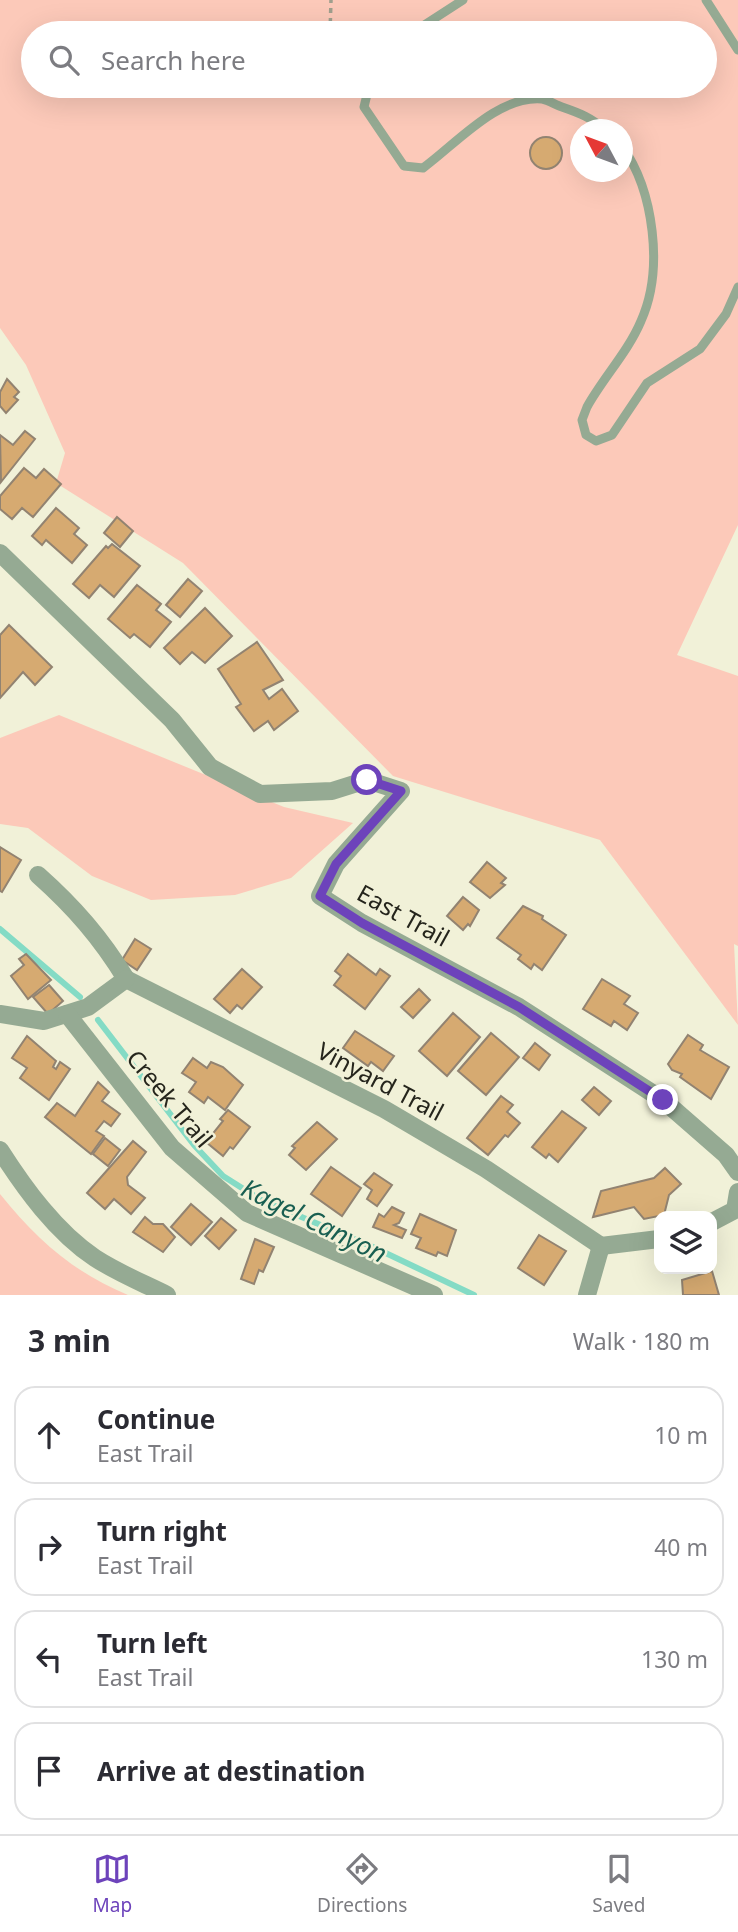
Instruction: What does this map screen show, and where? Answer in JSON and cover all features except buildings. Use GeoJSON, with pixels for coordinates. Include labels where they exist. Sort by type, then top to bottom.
{"type":"FeatureCollection","features":[{"type":"Feature","properties":{"kind":"street","name":"East Trail"},"geometry":{"type":"LineString","coordinates":[[0,553],[172,720],[210,767],[260,794],[332,791],[367,780],[401,791],[336,864],[320,896],[362,923],[519,1007],[663,1100],[726,1155],[738,1172]]}},
{"type":"Feature","properties":{"kind":"street"},"geometry":{"type":"LineString","coordinates":[[0,1014],[44,1021],[88,1007],[126,979],[101,937],[38,875]]}},
{"type":"Feature","properties":{"kind":"street","name":"Vinyard Trail"},"geometry":{"type":"LineString","coordinates":[[126,979],[384,1109],[486,1169],[601,1246]]}},
{"type":"Feature","properties":{"kind":"street","name":"Creek Trail"},"geometry":{"type":"LineString","coordinates":[[67,1014],[172,1148],[247,1213],[433,1295]]}},
{"type":"Feature","properties":{"kind":"street"},"geometry":{"type":"LineString","coordinates":[[0,1150],[35,1198],[75,1242],[117,1272],[167,1295]]}},
{"type":"Feature","properties":{"kind":"street"},"geometry":{"type":"LineString","coordinates":[[717,1219],[735,1210],[738,1192]]}},
{"type":"Feature","properties":{"kind":"street"},"geometry":{"type":"LineString","coordinates":[[587,1295],[601,1246],[654,1240]]}},
{"type":"Feature","properties":{"kind":"lane"},"geometry":{"type":"LineString","coordinates":[[431,21],[463,0]]}},
{"type":"Feature","properties":{"kind":"lane"},"geometry":{"type":"LineString","coordinates":[[706,0],[738,50]]}},
{"type":"Feature","properties":{"kind":"lane"},"geometry":{"type":"LineString","coordinates":[[366,98],[364,107],[404,166],[423,168],[454,146],[479,121],[512,104],[542,99],[593,119]]}},
{"type":"Feature","properties":{"kind":"lane"},"geometry":{"type":"LineString","coordinates":[[633,169],[647,198],[653,227],[649,293],[642,320],[587,407],[582,420],[586,435],[596,441],[612,435],[646,383],[700,349],[726,314],[738,287]]}},
{"type":"Feature","properties":{"kind":"path"},"geometry":{"type":"LineString","coordinates":[[330,21],[331,0]]}},
{"type":"Feature","properties":{"kind":"shaded area"},"geometry":{"type":"Polygon","coordinates":[[[0,0],[738,0],[738,525],[677,655],[738,676],[738,946],[734,944],[738,1025],[600,840],[393,776],[183,563],[56,483],[65,453],[26,365],[0,328],[0,0]]]}},
{"type":"Feature","properties":{"kind":"shaded area"},"geometry":{"type":"Polygon","coordinates":[[[59,715],[284,807],[353,823],[291,878],[235,895],[151,900],[92,876],[28,828],[0,824],[0,738],[59,715]]]}},
{"type":"Feature","properties":{"kind":"shaded area"},"geometry":{"type":"Polygon","coordinates":[[[0,1194],[57,1253],[90,1276],[128,1295],[0,1295],[0,1194]]]}},
{"type":"Feature","properties":{"kind":"waterway","name":"Kagel Canyon"},"geometry":{"type":"LineString","coordinates":[[0,929],[80,997]]}},
{"type":"Feature","properties":{"kind":"waterway","name":"Kagel Canyon"},"geometry":{"type":"LineString","coordinates":[[98,1020],[194,1145],[223,1176],[261,1200],[373,1247],[474,1295]]}},
{"type":"Feature","properties":{"kind":"route"},"geometry":{"type":"LineString","coordinates":[[367,780],[401,791],[336,864],[320,896],[362,923],[519,1007],[663,1100]]}}]}
